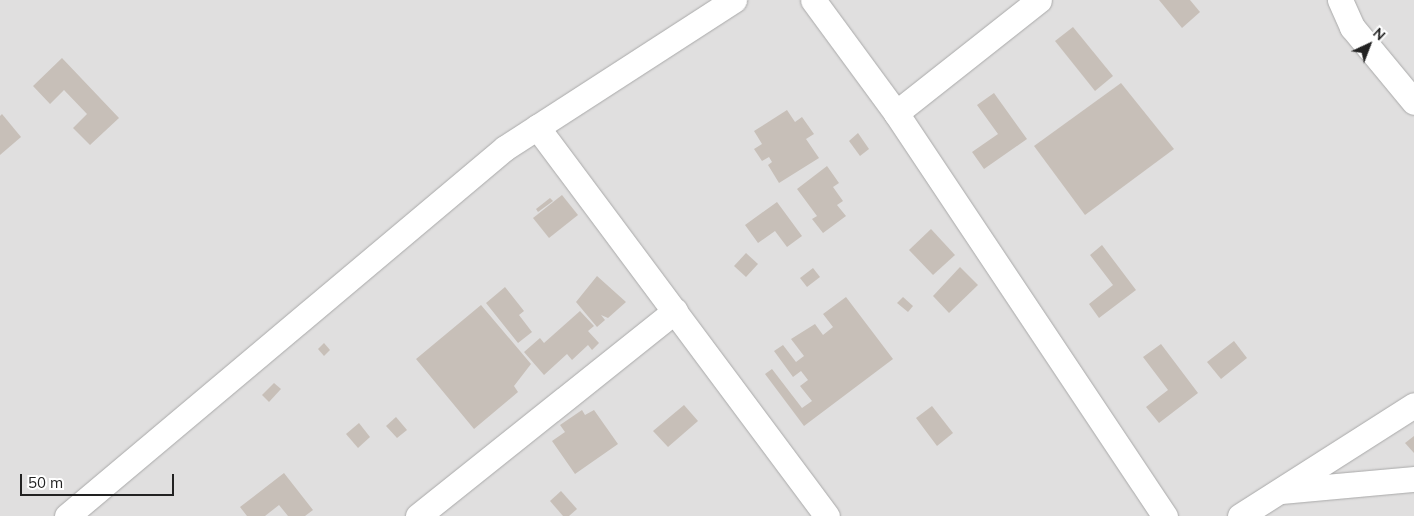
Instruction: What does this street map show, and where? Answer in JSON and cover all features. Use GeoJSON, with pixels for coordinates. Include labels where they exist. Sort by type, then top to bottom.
{"type":"FeatureCollection","features":[{"type":"Feature","properties":{"kind":"street"},"geometry":{"type":"LineString","coordinates":[[67,516],[380,251],[537,127],[734,0]]}},
{"type":"Feature","properties":{"kind":"street"},"geometry":{"type":"LineString","coordinates":[[813,0],[896,113],[1165,516]]}},
{"type":"Feature","properties":{"kind":"street"},"geometry":{"type":"LineString","coordinates":[[896,113],[1039,0]]}},
{"type":"Feature","properties":{"kind":"street"},"geometry":{"type":"LineString","coordinates":[[1340,0],[1352,26],[1414,102]]}},
{"type":"Feature","properties":{"kind":"street"},"geometry":{"type":"LineString","coordinates":[[537,127],[827,516]]}},
{"type":"Feature","properties":{"kind":"street"},"geometry":{"type":"LineString","coordinates":[[418,516],[676,311]]}},
{"type":"Feature","properties":{"kind":"street"},"geometry":{"type":"LineString","coordinates":[[1240,516],[1414,406]]}},
{"type":"Feature","properties":{"kind":"street"},"geometry":{"type":"LineString","coordinates":[[1281,491],[1414,479]]}},
{"type":"Feature","properties":{"kind":"shaded area"},"geometry":{"type":"Polygon","coordinates":[[[0,0],[1414,0],[1414,516],[0,516],[0,0]]]}},
{"type":"Feature","properties":{"kind":"building"},"geometry":{"type":"Polygon","coordinates":[[[1159,0],[1190,0],[1200,12],[1182,28],[1159,0]]]}},
{"type":"Feature","properties":{"kind":"building"},"geometry":{"type":"Polygon","coordinates":[[[1073,27],[1113,76],[1095,91],[1055,41],[1073,27]]]}},
{"type":"Feature","properties":{"kind":"building"},"geometry":{"type":"Polygon","coordinates":[[[62,58],[119,118],[90,145],[73,128],[87,114],[64,90],[50,104],[33,86],[62,58]]]}},
{"type":"Feature","properties":{"kind":"building"},"geometry":{"type":"Polygon","coordinates":[[[1121,83],[1174,149],[1085,215],[1034,146],[1121,83]]]}},
{"type":"Feature","properties":{"kind":"building"},"geometry":{"type":"Polygon","coordinates":[[[994,93],[1027,139],[984,169],[972,152],[998,134],[977,105],[994,93]]]}},
{"type":"Feature","properties":{"kind":"building"},"geometry":{"type":"Polygon","coordinates":[[[787,110],[795,122],[802,117],[814,134],[806,139],[819,158],[779,183],[768,165],[772,162],[769,157],[762,161],[754,149],[762,144],[754,131],[787,110]]]}},
{"type":"Feature","properties":{"kind":"building"},"geometry":{"type":"Polygon","coordinates":[[[2,114],[21,137],[0,155],[0,116],[2,114]]]}},
{"type":"Feature","properties":{"kind":"building"},"geometry":{"type":"Polygon","coordinates":[[[858,133],[869,149],[860,156],[849,141],[858,133]]]}},
{"type":"Feature","properties":{"kind":"building"},"geometry":{"type":"Polygon","coordinates":[[[827,166],[839,183],[833,187],[843,201],[837,205],[846,216],[823,233],[812,219],[817,216],[797,189],[827,166]]]}},
{"type":"Feature","properties":{"kind":"building"},"geometry":{"type":"Polygon","coordinates":[[[562,195],[578,215],[549,238],[533,218],[562,195]]]}},
{"type":"Feature","properties":{"kind":"building"},"geometry":{"type":"Polygon","coordinates":[[[550,198],[553,201],[538,212],[536,209],[550,198]]]}},
{"type":"Feature","properties":{"kind":"building"},"geometry":{"type":"Polygon","coordinates":[[[777,202],[802,236],[787,247],[775,231],[758,243],[745,225],[777,202]]]}},
{"type":"Feature","properties":{"kind":"building"},"geometry":{"type":"Polygon","coordinates":[[[931,229],[955,255],[933,275],[909,250],[931,229]]]}},
{"type":"Feature","properties":{"kind":"building"},"geometry":{"type":"Polygon","coordinates":[[[1102,245],[1136,290],[1099,318],[1089,304],[1113,285],[1090,255],[1102,245]]]}},
{"type":"Feature","properties":{"kind":"building"},"geometry":{"type":"Polygon","coordinates":[[[746,253],[758,264],[746,277],[734,266],[746,253]]]}},
{"type":"Feature","properties":{"kind":"building"},"geometry":{"type":"Polygon","coordinates":[[[960,267],[978,285],[949,313],[933,296],[960,267]]]}},
{"type":"Feature","properties":{"kind":"building"},"geometry":{"type":"Polygon","coordinates":[[[813,268],[820,277],[807,287],[800,278],[813,268]]]}},
{"type":"Feature","properties":{"kind":"building"},"geometry":{"type":"Polygon","coordinates":[[[597,276],[626,302],[608,318],[601,315],[605,320],[597,327],[576,302],[597,276]]]}},
{"type":"Feature","properties":{"kind":"building"},"geometry":{"type":"Polygon","coordinates":[[[505,287],[524,311],[519,315],[532,332],[518,343],[486,303],[505,287]]]}},
{"type":"Feature","properties":{"kind":"building"},"geometry":{"type":"Polygon","coordinates":[[[846,297],[893,359],[804,426],[765,374],[772,369],[802,408],[812,401],[800,386],[808,380],[801,371],[793,377],[774,351],[783,345],[796,362],[804,356],[791,339],[815,324],[823,335],[833,327],[823,314],[846,297]]]}},
{"type":"Feature","properties":{"kind":"building"},"geometry":{"type":"Polygon","coordinates":[[[903,297],[913,306],[908,312],[897,303],[903,297]]]}},
{"type":"Feature","properties":{"kind":"building"},"geometry":{"type":"Polygon","coordinates":[[[481,305],[531,364],[514,386],[518,392],[474,429],[416,359],[481,305]]]}},
{"type":"Feature","properties":{"kind":"building"},"geometry":{"type":"Polygon","coordinates":[[[580,311],[594,326],[588,331],[599,343],[592,350],[588,345],[572,360],[567,354],[544,375],[524,352],[540,338],[544,343],[580,311]]]}},
{"type":"Feature","properties":{"kind":"building"},"geometry":{"type":"Polygon","coordinates":[[[1234,341],[1247,358],[1221,379],[1207,362],[1234,341]]]}},
{"type":"Feature","properties":{"kind":"building"},"geometry":{"type":"Polygon","coordinates":[[[324,343],[330,350],[324,356],[318,349],[324,343]]]}},
{"type":"Feature","properties":{"kind":"building"},"geometry":{"type":"Polygon","coordinates":[[[1161,344],[1198,393],[1159,423],[1146,407],[1168,390],[1143,357],[1161,344]]]}},
{"type":"Feature","properties":{"kind":"building"},"geometry":{"type":"Polygon","coordinates":[[[274,383],[281,389],[269,402],[262,395],[274,383]]]}},
{"type":"Feature","properties":{"kind":"building"},"geometry":{"type":"Polygon","coordinates":[[[684,405],[698,421],[668,447],[653,431],[684,405]]]}},
{"type":"Feature","properties":{"kind":"building"},"geometry":{"type":"Polygon","coordinates":[[[932,406],[953,433],[937,446],[916,418],[932,406]]]}},
{"type":"Feature","properties":{"kind":"building"},"geometry":{"type":"Polygon","coordinates":[[[582,410],[585,415],[594,410],[618,444],[575,474],[552,441],[565,432],[560,425],[582,410]]]}},
{"type":"Feature","properties":{"kind":"building"},"geometry":{"type":"Polygon","coordinates":[[[396,417],[407,430],[397,438],[386,426],[396,417]]]}},
{"type":"Feature","properties":{"kind":"building"},"geometry":{"type":"Polygon","coordinates":[[[359,423],[370,437],[358,448],[346,434],[359,423]]]}},
{"type":"Feature","properties":{"kind":"building"},"geometry":{"type":"Polygon","coordinates":[[[1414,436],[1414,453],[1405,443],[1414,436]]]}},
{"type":"Feature","properties":{"kind":"building"},"geometry":{"type":"Polygon","coordinates":[[[284,473],[313,510],[305,516],[288,516],[279,505],[265,516],[247,516],[240,507],[284,473]]]}},
{"type":"Feature","properties":{"kind":"building"},"geometry":{"type":"Polygon","coordinates":[[[561,491],[577,509],[569,516],[563,516],[550,501],[561,491]]]}}]}
